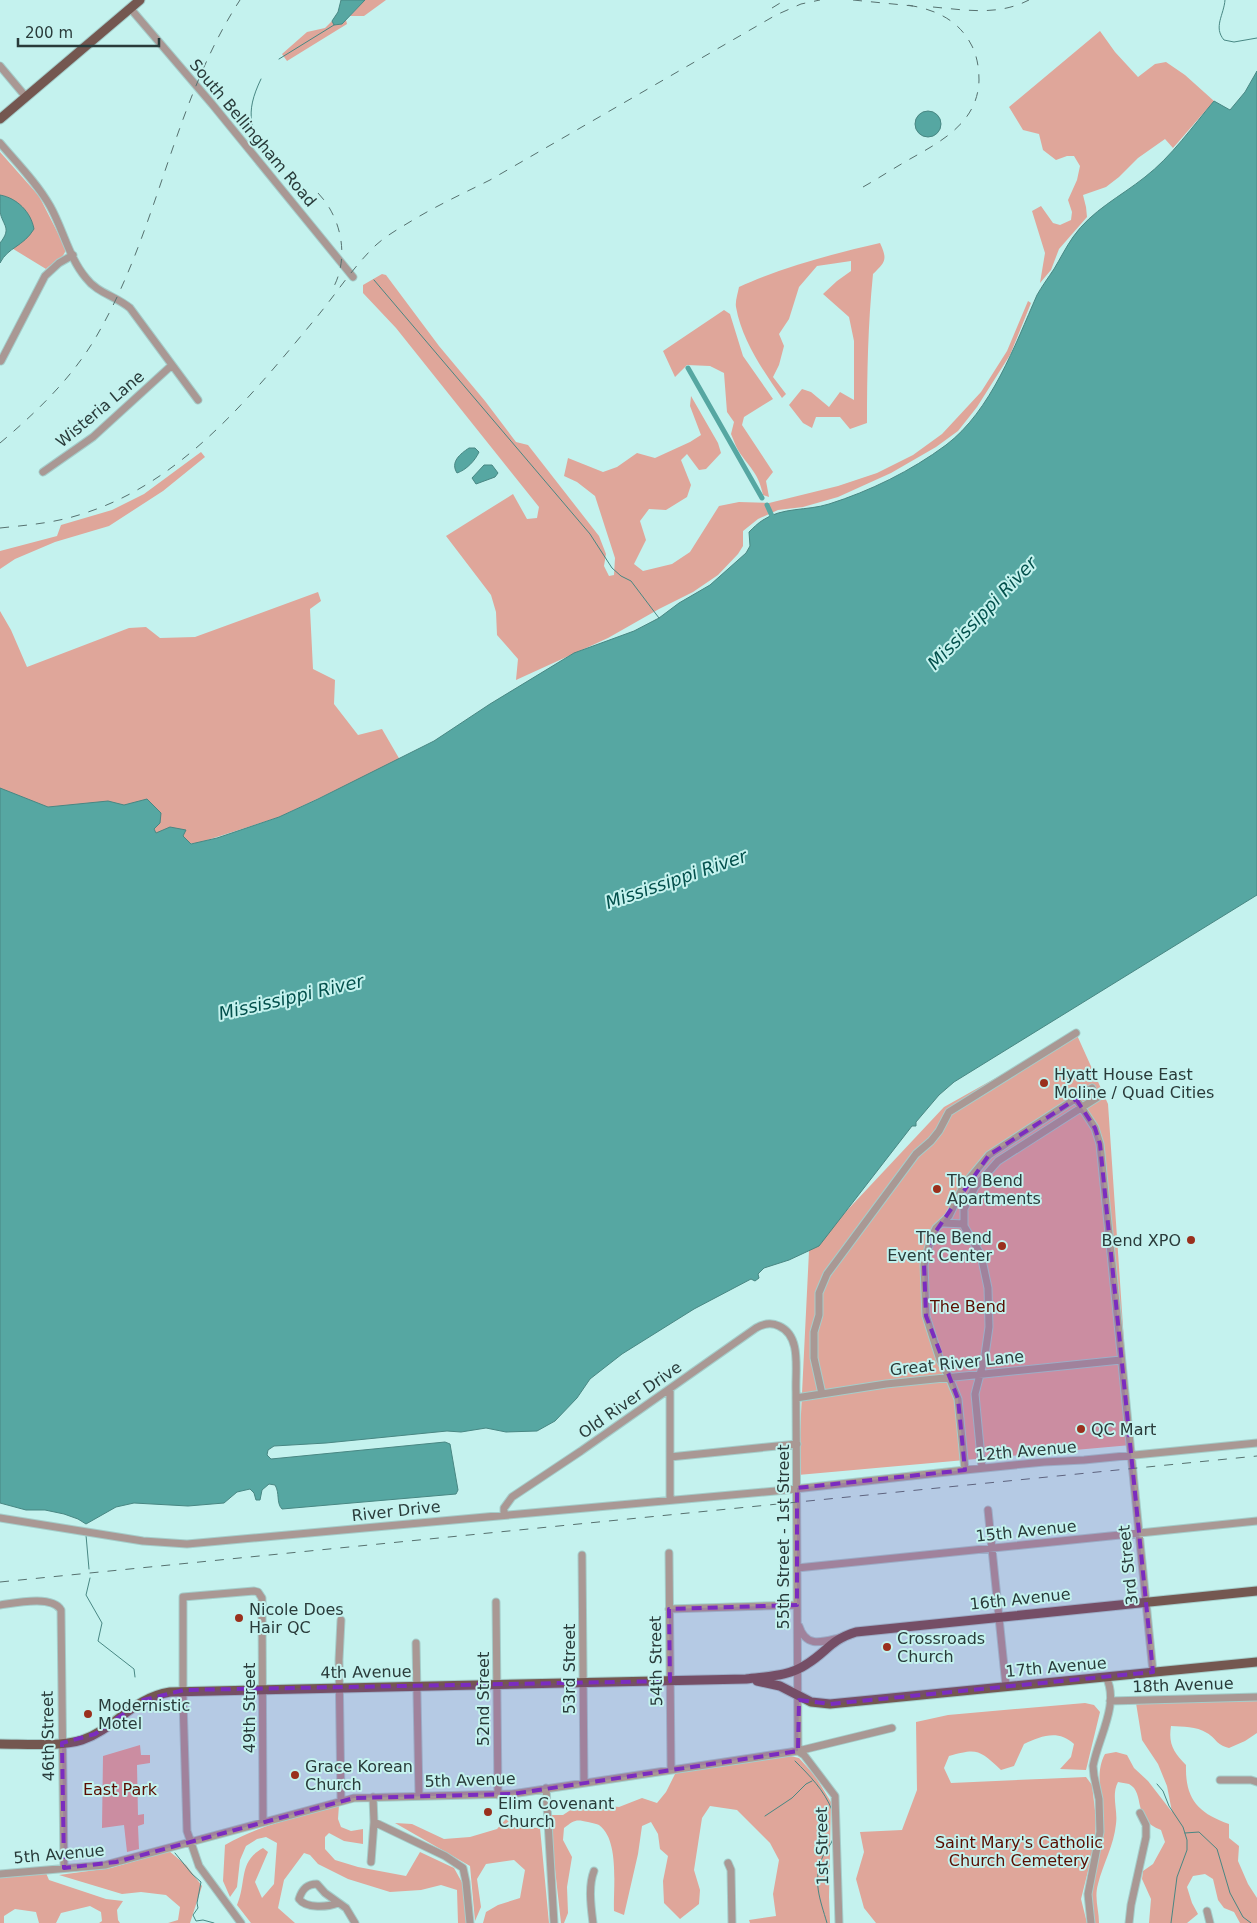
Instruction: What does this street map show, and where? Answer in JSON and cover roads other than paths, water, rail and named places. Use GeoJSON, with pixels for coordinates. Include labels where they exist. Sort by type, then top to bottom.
{"type":"FeatureCollection","features":[{"type":"Feature","properties":{"kind":"main road"},"geometry":{"type":"LineString","coordinates":[[0,119],[140,0]]}},
{"type":"Feature","properties":{"kind":"main road","name":"16th Avenue"},"geometry":{"type":"LineString","coordinates":[[798,1669],[808,1664],[840,1637],[856,1632],[1257,1591]]}},
{"type":"Feature","properties":{"kind":"main road","name":"17th Avenue"},"geometry":{"type":"LineString","coordinates":[[799,1696],[811,1702],[830,1704],[1257,1662]]}},
{"type":"Feature","properties":{"kind":"main road","name":"4th Avenue"},"geometry":{"type":"LineString","coordinates":[[0,1744],[62,1743],[81,1740],[95,1734],[150,1696],[184,1690],[746,1679],[782,1675],[798,1669]]}},
{"type":"Feature","properties":{"kind":"main road","name":"4th Avenue"},"geometry":{"type":"LineString","coordinates":[[746,1679],[780,1686],[799,1696]]}},
{"type":"Feature","properties":{"kind":"street","name":"South Bellingham Road"},"geometry":{"type":"LineString","coordinates":[[130,8],[212,104],[354,277]]}},
{"type":"Feature","properties":{"kind":"street"},"geometry":{"type":"LineString","coordinates":[[0,66],[26,97]]}},
{"type":"Feature","properties":{"kind":"street"},"geometry":{"type":"LineString","coordinates":[[0,143],[41,191],[51,206],[73,255],[86,278],[100,291],[119,300],[130,308],[198,400]]}},
{"type":"Feature","properties":{"kind":"street"},"geometry":{"type":"LineString","coordinates":[[1,361],[45,276],[54,266],[73,255]]}},
{"type":"Feature","properties":{"kind":"street","name":"Wisteria Lane"},"geometry":{"type":"LineString","coordinates":[[43,472],[93,437],[172,365]]}},
{"type":"Feature","properties":{"kind":"street"},"geometry":{"type":"LineString","coordinates":[[822,1394],[814,1358],[814,1332],[819,1315],[819,1293],[827,1274],[916,1154],[939,1131],[949,1112],[1076,1033]]}},
{"type":"Feature","properties":{"kind":"street"},"geometry":{"type":"LineString","coordinates":[[965,1470],[958,1398],[950,1377],[940,1360],[926,1316],[924,1265],[930,1238],[936,1228],[954,1209],[964,1185],[988,1155],[1092,1088]]}},
{"type":"Feature","properties":{"kind":"street"},"geometry":{"type":"LineString","coordinates":[[982,1468],[974,1394],[989,1327],[988,1288],[981,1255],[964,1224],[964,1209],[968,1199],[991,1167],[1005,1155],[1098,1097]]}},
{"type":"Feature","properties":{"kind":"street"},"geometry":{"type":"LineString","coordinates":[[1076,1099],[1081,1108]]}},
{"type":"Feature","properties":{"kind":"street","name":"3rd Street"},"geometry":{"type":"LineString","coordinates":[[1081,1108],[1095,1128],[1100,1144],[1153,1672]]}},
{"type":"Feature","properties":{"kind":"street"},"geometry":{"type":"LineString","coordinates":[[943,1222],[964,1224]]}},
{"type":"Feature","properties":{"kind":"street","name":"Old River Drive"},"geometry":{"type":"LineString","coordinates":[[504,1515],[504,1508],[511,1498],[756,1328],[770,1324],[782,1328]]}},
{"type":"Feature","properties":{"kind":"street","name":"55th Street - 1st Street"},"geometry":{"type":"LineString","coordinates":[[782,1328],[789,1332],[795,1345],[798,1751]]}},
{"type":"Feature","properties":{"kind":"street","name":"Great River Lane"},"geometry":{"type":"LineString","coordinates":[[796,1398],[886,1384],[1121,1360]]}},
{"type":"Feature","properties":{"kind":"street"},"geometry":{"type":"LineString","coordinates":[[670,1389],[670,1500]]}},
{"type":"Feature","properties":{"kind":"street","name":"12th Avenue"},"geometry":{"type":"LineString","coordinates":[[797,1488],[1257,1442]]}},
{"type":"Feature","properties":{"kind":"street"},"geometry":{"type":"LineString","coordinates":[[670,1457],[797,1444]]}},
{"type":"Feature","properties":{"kind":"street","name":"River Drive"},"geometry":{"type":"LineString","coordinates":[[0,1518],[143,1541],[187,1544],[504,1515],[559,1512],[797,1488]]}},
{"type":"Feature","properties":{"kind":"street"},"geometry":{"type":"LineString","coordinates":[[988,1510],[1006,1686]]}},
{"type":"Feature","properties":{"kind":"street","name":"15th Avenue"},"geometry":{"type":"LineString","coordinates":[[797,1568],[1257,1521]]}},
{"type":"Feature","properties":{"kind":"street","name":"54th Street"},"geometry":{"type":"LineString","coordinates":[[669,1553],[671,1769]]}},
{"type":"Feature","properties":{"kind":"street","name":"53rd Street"},"geometry":{"type":"LineString","coordinates":[[582,1555],[584,1782]]}},
{"type":"Feature","properties":{"kind":"street","name":"49th Street"},"geometry":{"type":"LineString","coordinates":[[184,1690],[184,1597],[249,1591],[258,1592],[263,1602],[263,1822]]}},
{"type":"Feature","properties":{"kind":"street","name":"46th Street"},"geometry":{"type":"LineString","coordinates":[[0,1605],[42,1601],[56,1604],[61,1610],[64,1868]]}},
{"type":"Feature","properties":{"kind":"street","name":"52nd Street"},"geometry":{"type":"LineString","coordinates":[[496,1602],[498,1795]]}},
{"type":"Feature","properties":{"kind":"street"},"geometry":{"type":"LineString","coordinates":[[669,1609],[797,1605]]}},
{"type":"Feature","properties":{"kind":"street"},"geometry":{"type":"LineString","coordinates":[[341,1620],[341,1801]]}},
{"type":"Feature","properties":{"kind":"street"},"geometry":{"type":"LineString","coordinates":[[797,1621],[802,1634],[810,1641],[824,1642],[840,1637]]}},
{"type":"Feature","properties":{"kind":"street"},"geometry":{"type":"LineString","coordinates":[[416,1643],[419,1796]]}},
{"type":"Feature","properties":{"kind":"street"},"geometry":{"type":"LineString","coordinates":[[1091,1923],[1088,1894],[1100,1832],[1099,1799],[1093,1766],[1110,1701],[1110,1688],[1106,1677]]}},
{"type":"Feature","properties":{"kind":"street"},"geometry":{"type":"LineString","coordinates":[[184,1690],[186,1818],[190,1842],[199,1866],[240,1923]]}},
{"type":"Feature","properties":{"kind":"street","name":"18th Avenue"},"geometry":{"type":"LineString","coordinates":[[1110,1701],[1257,1697]]}},
{"type":"Feature","properties":{"kind":"street"},"geometry":{"type":"LineString","coordinates":[[798,1751],[892,1728]]}},
{"type":"Feature","properties":{"kind":"street","name":"5th Avenue"},"geometry":{"type":"LineString","coordinates":[[0,1874],[105,1865],[354,1798],[498,1795],[798,1751]]}},
{"type":"Feature","properties":{"kind":"street","name":"1st Street"},"geometry":{"type":"LineString","coordinates":[[798,1751],[804,1755],[834,1796],[839,1923]]}},
{"type":"Feature","properties":{"kind":"street"},"geometry":{"type":"LineString","coordinates":[[1220,1780],[1251,1780],[1257,1782]]}},
{"type":"Feature","properties":{"kind":"street"},"geometry":{"type":"LineString","coordinates":[[546,1788],[554,1923]]}},
{"type":"Feature","properties":{"kind":"street"},"geometry":{"type":"LineString","coordinates":[[371,1862],[374,1822],[373,1797]]}},
{"type":"Feature","properties":{"kind":"street"},"geometry":{"type":"LineString","coordinates":[[1129,1923],[1146,1837],[1146,1826],[1140,1813]]}},
{"type":"Feature","properties":{"kind":"street"},"geometry":{"type":"LineString","coordinates":[[374,1822],[445,1856],[463,1868],[470,1923]]}},
{"type":"Feature","properties":{"kind":"street"},"geometry":{"type":"LineString","coordinates":[[728,1863],[731,1870],[732,1923]]}},
{"type":"Feature","properties":{"kind":"street"},"geometry":{"type":"LineString","coordinates":[[593,1923],[591,1895],[594,1871]]}},
{"type":"Feature","properties":{"kind":"street"},"geometry":{"type":"LineString","coordinates":[[338,1903],[309,1905],[301,1902],[299,1899],[306,1886],[317,1884],[349,1912],[355,1923]]}},
{"type":"Feature","properties":{"kind":"street"},"geometry":{"type":"LineString","coordinates":[[1207,1911],[1210,1923]]}},
{"type":"Feature","properties":{"kind":"water"},"geometry":{"type":"Polygon","coordinates":[[[341,0],[365,0],[342,24],[334,25],[332,21],[338,12],[341,0]]]}},
{"type":"Feature","properties":{"kind":"water","name":"Mississippi River"},"geometry":{"type":"Polygon","coordinates":[[[1257,71],[1257,895],[954,1082],[939,1095],[916,1122],[916,1126],[912,1126],[819,1246],[789,1260],[764,1268],[758,1274],[759,1278],[755,1281],[751,1279],[694,1309],[622,1354],[590,1379],[577,1398],[555,1421],[537,1431],[506,1432],[486,1428],[461,1432],[447,1431],[326,1443],[274,1446],[268,1450],[267,1455],[271,1459],[445,1442],[450,1444],[458,1490],[456,1494],[282,1509],[275,1485],[269,1484],[262,1490],[260,1500],[256,1500],[254,1493],[250,1489],[237,1492],[224,1503],[188,1506],[134,1503],[116,1507],[86,1524],[64,1514],[45,1510],[26,1510],[0,1503],[0,788],[48,807],[108,801],[124,805],[147,799],[161,813],[160,823],[154,829],[156,833],[170,827],[186,830],[183,836],[191,844],[217,838],[279,817],[318,799],[434,741],[490,704],[574,653],[634,631],[659,618],[679,603],[710,585],[746,553],[750,546],[749,532],[763,520],[778,513],[821,506],[860,493],[919,463],[946,445],[962,431],[989,396],[1037,295],[1070,241],[1081,227],[1098,211],[1155,169],[1214,101],[1230,110],[1245,92],[1257,71]]]}},
{"type":"Feature","properties":{"kind":"water"},"geometry":{"type":"Polygon","coordinates":[[[928,111],[937,115],[941,124],[937,133],[928,137],[919,133],[915,124],[919,115],[928,111]]]}},
{"type":"Feature","properties":{"kind":"water"},"geometry":{"type":"Polygon","coordinates":[[[0,195],[12,199],[22,207],[30,217],[34,229],[25,240],[7,253],[0,263],[0,243],[4,238],[6,227],[0,212],[0,195]]]}},
{"type":"Feature","properties":{"kind":"water"},"geometry":{"type":"Polygon","coordinates":[[[469,448],[475,448],[479,452],[470,465],[457,473],[455,462],[469,448]]]}},
{"type":"Feature","properties":{"kind":"water"},"geometry":{"type":"Polygon","coordinates":[[[484,465],[492,465],[498,473],[495,477],[476,484],[472,478],[484,465]]]}},
{"type":"Feature","properties":{"kind":"waterway"},"geometry":{"type":"LineString","coordinates":[[1225,0],[1219,26],[1224,40],[1234,42],[1257,38]]}},
{"type":"Feature","properties":{"kind":"waterway"},"geometry":{"type":"LineString","coordinates":[[279,59],[334,25]]}},
{"type":"Feature","properties":{"kind":"waterway"},"geometry":{"type":"LineString","coordinates":[[261,79],[252,102],[251,112],[254,131],[270,161]]}},
{"type":"Feature","properties":{"kind":"waterway"},"geometry":{"type":"LineString","coordinates":[[374,280],[590,534],[612,568],[621,576],[631,581],[659,618]]}},
{"type":"Feature","properties":{"kind":"waterway"},"geometry":{"type":"LineString","coordinates":[[688,368],[762,498]]}},
{"type":"Feature","properties":{"kind":"waterway"},"geometry":{"type":"LineString","coordinates":[[767,505],[772,516]]}},
{"type":"Feature","properties":{"kind":"waterway"},"geometry":{"type":"LineString","coordinates":[[86,1535],[89,1569]]}},
{"type":"Feature","properties":{"kind":"waterway"},"geometry":{"type":"LineString","coordinates":[[90,1578],[86,1595],[102,1623],[98,1641],[134,1669],[135,1677]]}},
{"type":"Feature","properties":{"kind":"waterway"},"geometry":{"type":"LineString","coordinates":[[795,1761],[821,1790],[832,1810]]}},
{"type":"Feature","properties":{"kind":"waterway"},"geometry":{"type":"LineString","coordinates":[[765,1816],[792,1798],[806,1784],[812,1781]]}},
{"type":"Feature","properties":{"kind":"waterway"},"geometry":{"type":"LineString","coordinates":[[1157,1784],[1163,1791],[1169,1806],[1183,1827],[1187,1840],[1187,1850],[1177,1877],[1171,1923]]}},
{"type":"Feature","properties":{"kind":"waterway"},"geometry":{"type":"LineString","coordinates":[[1185,1833],[1199,1832],[1217,1849],[1230,1893],[1243,1917],[1251,1923]]}},
{"type":"Feature","properties":{"kind":"waterway"},"geometry":{"type":"LineString","coordinates":[[827,1923],[818,1890],[818,1874],[823,1856],[833,1839]]}},
{"type":"Feature","properties":{"kind":"waterway"},"geometry":{"type":"LineString","coordinates":[[175,1853],[201,1882],[197,1903],[198,1908],[193,1915],[196,1921],[203,1920],[214,1923]]}},
{"type":"Feature","properties":{"kind":"railway"},"geometry":{"type":"LineString","coordinates":[[0,443],[28,418],[68,377],[100,330],[120,290],[137,249],[182,121],[199,80],[217,39],[240,0]]}},
{"type":"Feature","properties":{"kind":"railway"},"geometry":{"type":"LineString","coordinates":[[772,8],[785,0]]}},
{"type":"Feature","properties":{"kind":"railway"},"geometry":{"type":"LineString","coordinates":[[0,528],[52,522],[82,514],[118,500],[152,481],[183,459],[240,406],[291,348],[360,262],[385,238],[432,209],[490,180],[776,15],[801,4],[820,0]]}},
{"type":"Feature","properties":{"kind":"railway"},"geometry":{"type":"LineString","coordinates":[[853,0],[913,6]]}},
{"type":"Feature","properties":{"kind":"railway"},"geometry":{"type":"LineString","coordinates":[[933,7],[982,11],[1006,8],[1029,0]]}},
{"type":"Feature","properties":{"kind":"railway"},"geometry":{"type":"LineString","coordinates":[[863,187],[946,137],[965,119],[977,95],[979,71],[974,50],[967,37],[945,17],[927,9],[907,5]]}},
{"type":"Feature","properties":{"kind":"railway"},"geometry":{"type":"LineString","coordinates":[[318,193],[333,214],[341,239],[341,265],[338,278],[332,290]]}},
{"type":"Feature","properties":{"kind":"railway"},"geometry":{"type":"LineString","coordinates":[[0,1582],[1257,1456]]}},
{"type":"Feature","properties":{"kind":"place","name":"Hyatt House East Moline / Quad Cities"},"geometry":{"type":"Point","coordinates":[1044,1083]}},
{"type":"Feature","properties":{"kind":"place","name":"The Bend Apartments"},"geometry":{"type":"Point","coordinates":[937,1189]}},
{"type":"Feature","properties":{"kind":"place","name":"Bend XPO"},"geometry":{"type":"Point","coordinates":[1191,1240]}},
{"type":"Feature","properties":{"kind":"place","name":"The Bend Event Center"},"geometry":{"type":"Point","coordinates":[1002,1246]}},
{"type":"Feature","properties":{"kind":"place","name":"QC Mart"},"geometry":{"type":"Point","coordinates":[1081,1429]}},
{"type":"Feature","properties":{"kind":"place","name":"Nicole Does Hair QC"},"geometry":{"type":"Point","coordinates":[239,1618]}},
{"type":"Feature","properties":{"kind":"place","name":"Crossroads Church"},"geometry":{"type":"Point","coordinates":[887,1647]}},
{"type":"Feature","properties":{"kind":"place","name":"Modernistic Motel"},"geometry":{"type":"Point","coordinates":[88,1714]}},
{"type":"Feature","properties":{"kind":"place","name":"Grace Korean Church"},"geometry":{"type":"Point","coordinates":[295,1775]}},
{"type":"Feature","properties":{"kind":"place","name":"Elim Covenant Church"},"geometry":{"type":"Point","coordinates":[488,1812]}},
{"type":"Feature","properties":{"kind":"park label","name":"The Bend"},"geometry":{"type":"Point","coordinates":[968,1306]}},
{"type":"Feature","properties":{"kind":"park label","name":"East Park"},"geometry":{"type":"Point","coordinates":[120,1789]}},
{"type":"Feature","properties":{"kind":"park label","name":"Saint Mary's Catholic Church Cemetery"},"geometry":{"type":"Point","coordinates":[1019,1851]}}]}
